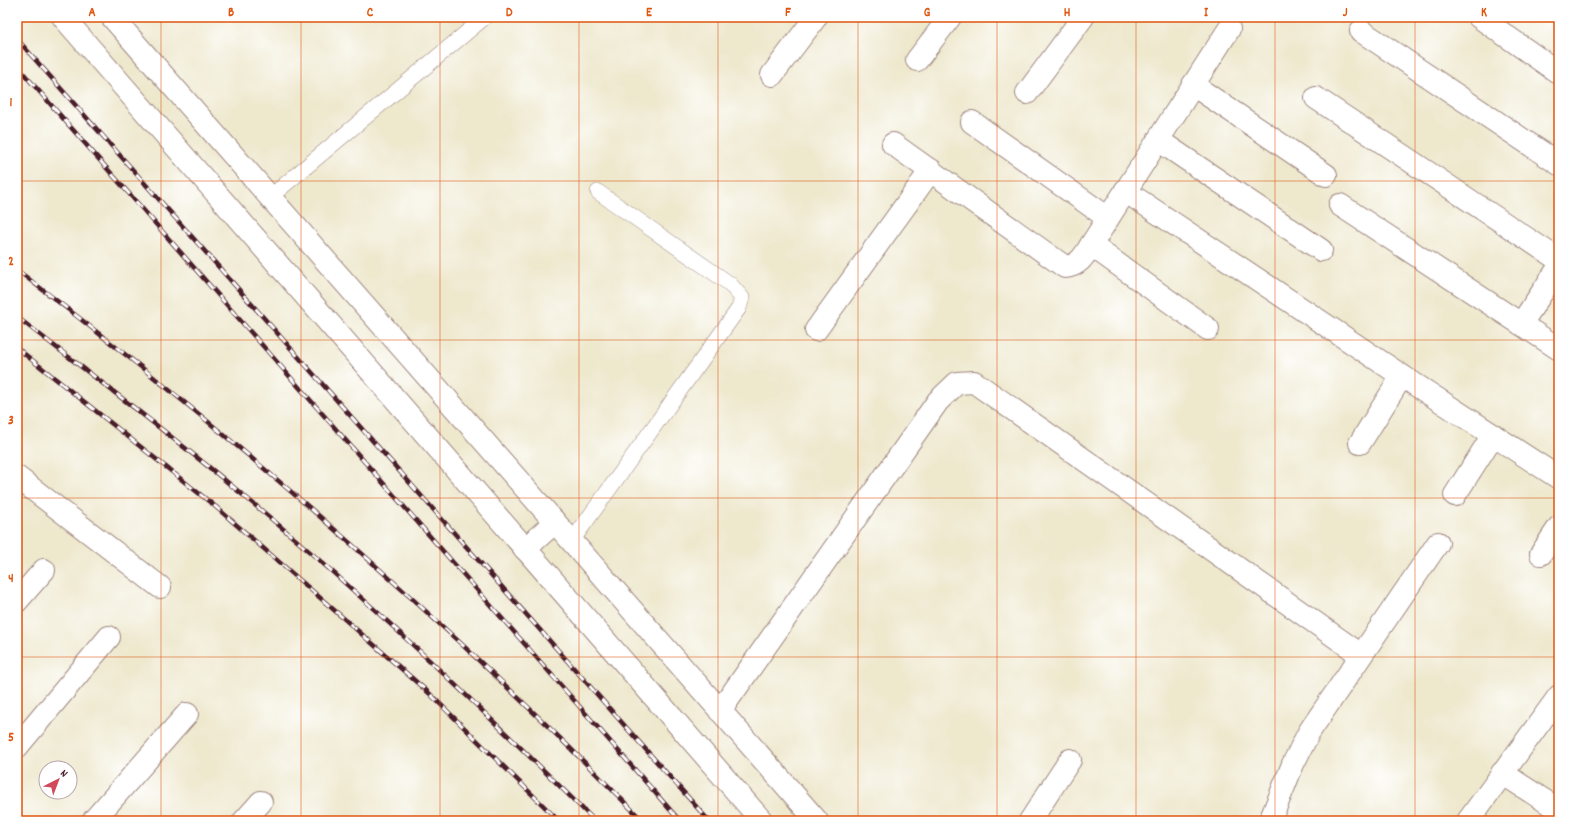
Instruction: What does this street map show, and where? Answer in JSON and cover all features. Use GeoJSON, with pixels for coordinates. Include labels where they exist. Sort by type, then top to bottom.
{"type":"FeatureCollection","features":[{"type":"Feature","properties":{"kind":"street"},"geometry":{"type":"LineString","coordinates":[[63,17],[762,821]]}},
{"type":"Feature","properties":{"kind":"street"},"geometry":{"type":"LineString","coordinates":[[112,17],[817,821]]}},
{"type":"Feature","properties":{"kind":"street"},"geometry":{"type":"LineString","coordinates":[[772,75],[816,17]]}},
{"type":"Feature","properties":{"kind":"street"},"geometry":{"type":"LineString","coordinates":[[918,60],[950,17]]}},
{"type":"Feature","properties":{"kind":"street"},"geometry":{"type":"LineString","coordinates":[[1027,92],[1083,17]]}},
{"type":"Feature","properties":{"kind":"street"},"geometry":{"type":"LineString","coordinates":[[1479,17],[1559,73]]}},
{"type":"Feature","properties":{"kind":"street"},"geometry":{"type":"LineString","coordinates":[[893,144],[1065,267],[1072,266],[1078,263],[1091,245],[1229,29]]}},
{"type":"Feature","properties":{"kind":"street"},"geometry":{"type":"LineString","coordinates":[[1361,31],[1559,164]]}},
{"type":"Feature","properties":{"kind":"street"},"geometry":{"type":"LineString","coordinates":[[1193,85],[1326,175]]}},
{"type":"Feature","properties":{"kind":"street"},"geometry":{"type":"LineString","coordinates":[[1316,98],[1559,260]]}},
{"type":"Feature","properties":{"kind":"street"},"geometry":{"type":"LineString","coordinates":[[972,122],[1108,218]]}},
{"type":"Feature","properties":{"kind":"street"},"geometry":{"type":"LineString","coordinates":[[1158,140],[1321,250]]}},
{"type":"Feature","properties":{"kind":"street"},"geometry":{"type":"LineString","coordinates":[[816,330],[931,170]]}},
{"type":"Feature","properties":{"kind":"street"},"geometry":{"type":"LineString","coordinates":[[1125,191],[1402,376],[1559,478]]}},
{"type":"Feature","properties":{"kind":"street"},"geometry":{"type":"LineString","coordinates":[[1340,205],[1559,349]]}},
{"type":"Feature","properties":{"kind":"street"},"geometry":{"type":"LineString","coordinates":[[1091,245],[1208,329]]}},
{"type":"Feature","properties":{"kind":"street"},"geometry":{"type":"LineString","coordinates":[[1521,324],[1559,267]]}},
{"type":"Feature","properties":{"kind":"street"},"geometry":{"type":"LineString","coordinates":[[1360,443],[1402,376]]}},
{"type":"Feature","properties":{"kind":"street"},"geometry":{"type":"LineString","coordinates":[[720,711],[938,402],[957,384],[974,382],[1361,655]]}},
{"type":"Feature","properties":{"kind":"street"},"geometry":{"type":"LineString","coordinates":[[1454,495],[1493,435]]}},
{"type":"Feature","properties":{"kind":"street"},"geometry":{"type":"LineString","coordinates":[[17,477],[160,587]]}},
{"type":"Feature","properties":{"kind":"street"},"geometry":{"type":"LineString","coordinates":[[525,549],[555,522]]}},
{"type":"Feature","properties":{"kind":"street"},"geometry":{"type":"LineString","coordinates":[[1541,554],[1559,527]]}},
{"type":"Feature","properties":{"kind":"street"},"geometry":{"type":"LineString","coordinates":[[1270,821],[1293,764],[1309,732],[1438,543]]}},
{"type":"Feature","properties":{"kind":"street"},"geometry":{"type":"LineString","coordinates":[[17,601],[44,570]]}},
{"type":"Feature","properties":{"kind":"street"},"geometry":{"type":"LineString","coordinates":[[17,747],[109,637]]}},
{"type":"Feature","properties":{"kind":"street"},"geometry":{"type":"LineString","coordinates":[[1468,821],[1559,696]]}},
{"type":"Feature","properties":{"kind":"street"},"geometry":{"type":"LineString","coordinates":[[93,821],[187,714]]}},
{"type":"Feature","properties":{"kind":"street"},"geometry":{"type":"LineString","coordinates":[[1030,821],[1070,760]]}},
{"type":"Feature","properties":{"kind":"street"},"geometry":{"type":"LineString","coordinates":[[1502,773],[1559,810]]}},
{"type":"Feature","properties":{"kind":"street"},"geometry":{"type":"LineString","coordinates":[[244,821],[261,802]]}},
{"type":"Feature","properties":{"kind":"lane"},"geometry":{"type":"LineString","coordinates":[[270,197],[485,17]]}},
{"type":"Feature","properties":{"kind":"lane"},"geometry":{"type":"LineString","coordinates":[[572,541],[739,308],[742,298],[730,284],[598,192]]}},
{"type":"Feature","properties":{"kind":"railway"},"geometry":{"type":"LineString","coordinates":[[17,39],[709,821]]}},
{"type":"Feature","properties":{"kind":"railway"},"geometry":{"type":"LineString","coordinates":[[17,66],[680,821]]}},
{"type":"Feature","properties":{"kind":"railway"},"geometry":{"type":"LineString","coordinates":[[17,270],[181,399],[340,534],[494,675],[643,821]]}},
{"type":"Feature","properties":{"kind":"railway"},"geometry":{"type":"LineString","coordinates":[[17,317],[206,464],[326,566],[418,649],[595,821]]}},
{"type":"Feature","properties":{"kind":"railway"},"geometry":{"type":"LineString","coordinates":[[17,348],[216,507],[365,637],[429,693],[559,821]]}}]}
